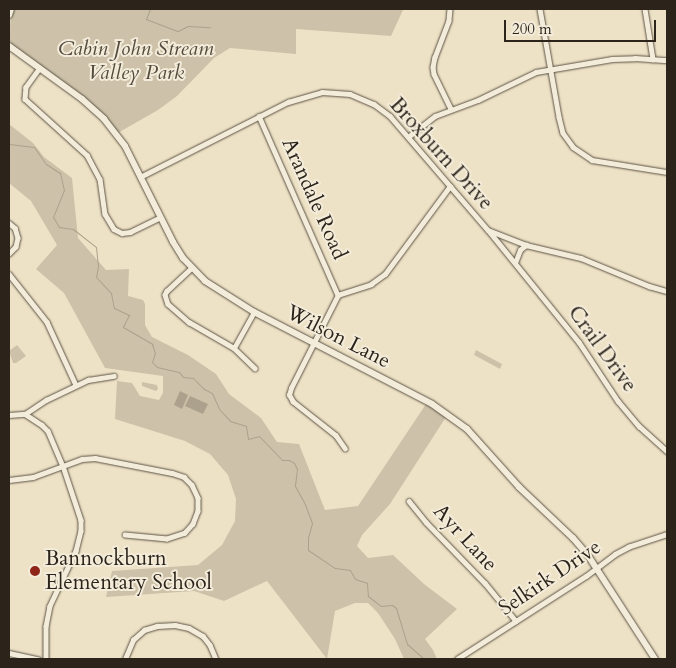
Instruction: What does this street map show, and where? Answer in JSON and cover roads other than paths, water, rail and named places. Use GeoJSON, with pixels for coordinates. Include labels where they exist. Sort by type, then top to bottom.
{"type":"FeatureCollection","features":[{"type":"Feature","properties":{"kind":"main road"},"geometry":{"type":"LineString","coordinates":[[9,15],[11,9]]}},
{"type":"Feature","properties":{"kind":"main road","name":"Wilson Lane"},"geometry":{"type":"LineString","coordinates":[[9,46],[82,99],[104,119],[125,146],[172,242],[192,268],[217,290],[254,312],[432,404],[467,429],[519,487],[573,538],[596,568],[656,659]]}},
{"type":"Feature","properties":{"kind":"street"},"geometry":{"type":"LineString","coordinates":[[450,9],[433,67],[434,74],[452,109]]}},
{"type":"Feature","properties":{"kind":"street"},"geometry":{"type":"LineString","coordinates":[[540,9],[563,133],[573,147],[592,160],[667,172]]}},
{"type":"Feature","properties":{"kind":"street"},"geometry":{"type":"LineString","coordinates":[[645,9],[653,59]]}},
{"type":"Feature","properties":{"kind":"street"},"geometry":{"type":"LineString","coordinates":[[408,137],[434,116],[478,100],[527,75],[612,59],[667,60]]}},
{"type":"Feature","properties":{"kind":"street"},"geometry":{"type":"LineString","coordinates":[[40,68],[26,87],[25,99],[87,155],[100,179],[105,214],[114,229],[122,233],[130,232],[159,218]]}},
{"type":"Feature","properties":{"kind":"street","name":"Broxburn Drive"},"geometry":{"type":"LineString","coordinates":[[140,178],[259,116],[310,94],[342,93],[360,97],[374,104],[390,116],[488,230],[526,245],[581,258],[649,286],[667,291]]}},
{"type":"Feature","properties":{"kind":"street","name":"Arandale Road"},"geometry":{"type":"LineString","coordinates":[[259,116],[338,295]]}},
{"type":"Feature","properties":{"kind":"street"},"geometry":{"type":"LineString","coordinates":[[345,449],[336,436],[293,402],[289,395],[291,388],[312,342],[338,295],[371,284],[385,274],[450,186]]}},
{"type":"Feature","properties":{"kind":"street"},"geometry":{"type":"LineString","coordinates":[[9,223],[15,228],[18,238],[16,247],[9,254]]}},
{"type":"Feature","properties":{"kind":"street","name":"Crail Drive"},"geometry":{"type":"LineString","coordinates":[[488,230],[579,342],[618,401],[640,426],[667,451]]}},
{"type":"Feature","properties":{"kind":"street"},"geometry":{"type":"LineString","coordinates":[[515,263],[520,250],[526,245]]}},
{"type":"Feature","properties":{"kind":"street"},"geometry":{"type":"LineString","coordinates":[[192,268],[166,291],[165,295],[168,304],[189,322],[234,348],[255,368]]}},
{"type":"Feature","properties":{"kind":"street"},"geometry":{"type":"LineString","coordinates":[[9,274],[47,322],[76,385]]}},
{"type":"Feature","properties":{"kind":"street"},"geometry":{"type":"LineString","coordinates":[[234,348],[254,312]]}},
{"type":"Feature","properties":{"kind":"street"},"geometry":{"type":"LineString","coordinates":[[9,415],[25,414],[76,385],[100,376],[114,376]]}},
{"type":"Feature","properties":{"kind":"street"},"geometry":{"type":"LineString","coordinates":[[25,414],[42,425],[48,432],[79,509],[81,531],[76,551],[50,606],[46,626],[46,659]]}},
{"type":"Feature","properties":{"kind":"street"},"geometry":{"type":"LineString","coordinates":[[9,480],[33,477],[82,459],[95,458],[172,472],[184,477],[192,485],[198,498],[198,510],[193,524],[185,532],[167,539],[124,535]]}},
{"type":"Feature","properties":{"kind":"street","name":"Ayr Lane"},"geometry":{"type":"LineString","coordinates":[[409,501],[485,583],[516,621]]}},
{"type":"Feature","properties":{"kind":"street","name":"Selkirk Drive"},"geometry":{"type":"LineString","coordinates":[[457,659],[628,547],[667,534]]}},
{"type":"Feature","properties":{"kind":"street"},"geometry":{"type":"LineString","coordinates":[[125,659],[129,646],[144,630],[157,626],[175,625],[189,628],[203,636],[210,645],[216,659]]}},
{"type":"Feature","properties":{"kind":"street"},"geometry":{"type":"LineString","coordinates":[[9,653],[38,659]]}},
{"type":"Feature","properties":{"kind":"waterway"},"geometry":{"type":"LineString","coordinates":[[150,9],[146,19],[178,31],[188,26],[210,27]]}},
{"type":"Feature","properties":{"kind":"waterway"},"geometry":{"type":"LineString","coordinates":[[9,144],[34,147],[46,164],[60,173],[64,190],[53,217],[59,227],[73,229],[96,247],[98,266],[96,277],[111,293],[114,308],[129,315],[123,327],[152,344],[155,353],[152,362],[157,367],[179,372],[183,377],[193,378],[204,389],[212,393],[219,409],[230,421],[246,426],[248,439],[259,436],[282,460],[289,460],[294,463],[297,469],[295,486],[312,523],[308,538],[308,550],[335,568],[350,570],[355,579],[367,583],[368,596],[381,606],[392,605],[396,608],[407,644],[424,659]]}},
{"type":"Feature","properties":{"kind":"place","name":"Bannockburn Elementary School"},"geometry":{"type":"Point","coordinates":[35,571]}},
{"type":"Feature","properties":{"kind":"park label","name":"Cabin John Stream Valley Park"},"geometry":{"type":"Point","coordinates":[136,61]}}]}
